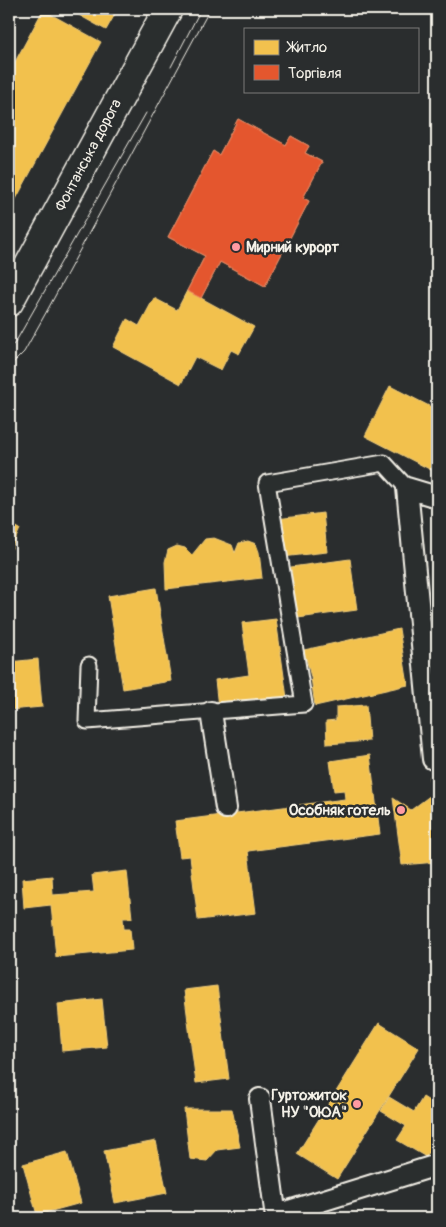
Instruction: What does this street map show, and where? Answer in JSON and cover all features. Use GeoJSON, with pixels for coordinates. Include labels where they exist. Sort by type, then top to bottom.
{"type":"FeatureCollection","features":[{"type":"Feature","properties":{"kind":"main road","name":"Фонтанська дорога"},"geometry":{"type":"LineString","coordinates":[[9,302],[168,9]]}},
{"type":"Feature","properties":{"kind":"street"},"geometry":{"type":"LineString","coordinates":[[89,665],[87,721],[304,704],[267,483],[384,463],[407,488],[437,497]]}},
{"type":"Feature","properties":{"kind":"street"},"geometry":{"type":"LineString","coordinates":[[407,488],[433,759]]}},
{"type":"Feature","properties":{"kind":"street"},"geometry":{"type":"LineString","coordinates":[[211,712],[226,808]]}},
{"type":"Feature","properties":{"kind":"street"},"geometry":{"type":"LineString","coordinates":[[260,1099],[276,1217],[437,1166]]}},
{"type":"Feature","properties":{"kind":"building: Житло"},"geometry":{"type":"Polygon","coordinates":[[[68,9],[118,9],[106,30],[68,9]]]}},
{"type":"Feature","properties":{"kind":"building: Житло"},"geometry":{"type":"Polygon","coordinates":[[[43,10],[101,42],[9,212],[9,73],[43,10]]]}},
{"type":"Feature","properties":{"kind":"building: Житло","name":"Мирний курорт"},"geometry":{"type":"Polygon","coordinates":[[[238,119],[286,145],[291,136],[309,146],[305,153],[322,162],[303,198],[309,201],[265,286],[220,262],[201,298],[254,327],[239,354],[231,350],[221,370],[195,357],[181,384],[113,347],[127,319],[139,326],[154,298],[177,310],[205,256],[168,237],[213,151],[219,155],[238,119]]]}},
{"type":"Feature","properties":{"kind":"building: Житло"},"geometry":{"type":"Polygon","coordinates":[[[390,386],[437,410],[437,473],[365,436],[390,386]]]}},
{"type":"Feature","properties":{"kind":"building: Житло"},"geometry":{"type":"Polygon","coordinates":[[[323,513],[327,552],[282,557],[277,519],[323,513]]]}},
{"type":"Feature","properties":{"kind":"building: Житло"},"geometry":{"type":"Polygon","coordinates":[[[9,523],[20,529],[11,549],[9,548],[9,523]]]}},
{"type":"Feature","properties":{"kind":"building: Житло"},"geometry":{"type":"Polygon","coordinates":[[[214,538],[232,545],[235,553],[239,543],[248,541],[256,544],[259,552],[262,578],[166,589],[165,562],[168,550],[177,546],[185,548],[192,555],[205,539],[214,538]]]}},
{"type":"Feature","properties":{"kind":"building: Житло"},"geometry":{"type":"Polygon","coordinates":[[[350,559],[357,610],[298,618],[291,567],[350,559]]]}},
{"type":"Feature","properties":{"kind":"building: Житло"},"geometry":{"type":"Polygon","coordinates":[[[156,588],[171,681],[123,689],[108,596],[156,588]]]}},
{"type":"Feature","properties":{"kind":"building: Житло"},"geometry":{"type":"Polygon","coordinates":[[[276,619],[287,698],[218,707],[215,680],[249,675],[242,623],[276,619]]]}},
{"type":"Feature","properties":{"kind":"building: Житло"},"geometry":{"type":"Polygon","coordinates":[[[399,629],[408,685],[315,706],[311,677],[304,650],[399,629]]]}},
{"type":"Feature","properties":{"kind":"building: Житло"},"geometry":{"type":"Polygon","coordinates":[[[38,659],[42,707],[9,710],[9,662],[38,659]]]}},
{"type":"Feature","properties":{"kind":"building: Житло"},"geometry":{"type":"Polygon","coordinates":[[[366,705],[369,741],[327,744],[326,721],[336,720],[336,707],[366,705]]]}},
{"type":"Feature","properties":{"kind":"building: Житло"},"geometry":{"type":"Polygon","coordinates":[[[370,755],[380,834],[248,851],[256,913],[198,920],[190,856],[180,857],[175,821],[345,799],[344,790],[334,791],[330,761],[370,755]]]}},
{"type":"Feature","properties":{"kind":"building: Житло"},"geometry":{"type":"Polygon","coordinates":[[[429,777],[437,777],[436,843],[429,777]]]}},
{"type":"Feature","properties":{"kind":"building: Житло"},"geometry":{"type":"Polygon","coordinates":[[[431,795],[437,862],[402,865],[393,798],[411,810],[431,795]]]}},
{"type":"Feature","properties":{"kind":"building: Житло"},"geometry":{"type":"Polygon","coordinates":[[[127,871],[132,918],[123,918],[124,929],[130,929],[132,950],[56,957],[51,905],[24,908],[22,879],[52,876],[53,895],[94,892],[92,875],[127,871]]]}},
{"type":"Feature","properties":{"kind":"building: Житло"},"geometry":{"type":"Polygon","coordinates":[[[217,986],[229,1079],[196,1083],[184,990],[217,986]]]}},
{"type":"Feature","properties":{"kind":"building: Житло"},"geometry":{"type":"Polygon","coordinates":[[[102,999],[107,1047],[62,1051],[58,1004],[102,999]]]}},
{"type":"Feature","properties":{"kind":"building: Житло","name":"Гуртожиток НУ \"ОЮА\""},"geometry":{"type":"Polygon","coordinates":[[[379,1023],[419,1048],[337,1179],[297,1154],[379,1023]]]}},
{"type":"Feature","properties":{"kind":"building: Житло"},"geometry":{"type":"Polygon","coordinates":[[[389,1097],[414,1112],[423,1097],[437,1106],[437,1139],[426,1157],[397,1140],[406,1126],[381,1111],[389,1097]]]}},
{"type":"Feature","properties":{"kind":"building: Житло"},"geometry":{"type":"Polygon","coordinates":[[[184,1109],[232,1109],[240,1147],[217,1150],[207,1161],[190,1159],[184,1109]]]}},
{"type":"Feature","properties":{"kind":"building: Житло"},"geometry":{"type":"Polygon","coordinates":[[[156,1141],[167,1193],[115,1203],[104,1151],[156,1141]]]}},
{"type":"Feature","properties":{"kind":"building: Житло"},"geometry":{"type":"Polygon","coordinates":[[[67,1152],[81,1203],[37,1215],[23,1164],[67,1152]]]}},
{"type":"Feature","properties":{"kind":"building: Торгівля","name":"Мирний курорт"},"geometry":{"type":"Polygon","coordinates":[[[238,119],[286,145],[291,136],[309,146],[305,153],[322,162],[303,198],[309,201],[265,286],[220,262],[201,298],[187,291],[205,256],[168,237],[213,151],[219,155],[238,119]]]}},
{"type":"Feature","properties":{"kind":"tram line"},"geometry":{"type":"LineString","coordinates":[[171,67],[201,9]]}},
{"type":"Feature","properties":{"kind":"tram line"},"geometry":{"type":"LineString","coordinates":[[9,367],[24,352],[210,9]]}},
{"type":"Feature","properties":{"kind":"tram line"},"geometry":{"type":"LineString","coordinates":[[9,348],[15,343],[146,113]]}},
{"type":"Feature","properties":{"kind":"place","name":"Мирний курорт"},"geometry":{"type":"Point","coordinates":[236,247]}},
{"type":"Feature","properties":{"kind":"place","name":"Особняк готель"},"geometry":{"type":"Point","coordinates":[401,810]}},
{"type":"Feature","properties":{"kind":"place","name":"Гуртожиток НУ \"ОЮА\""},"geometry":{"type":"Point","coordinates":[357,1104]}}]}
